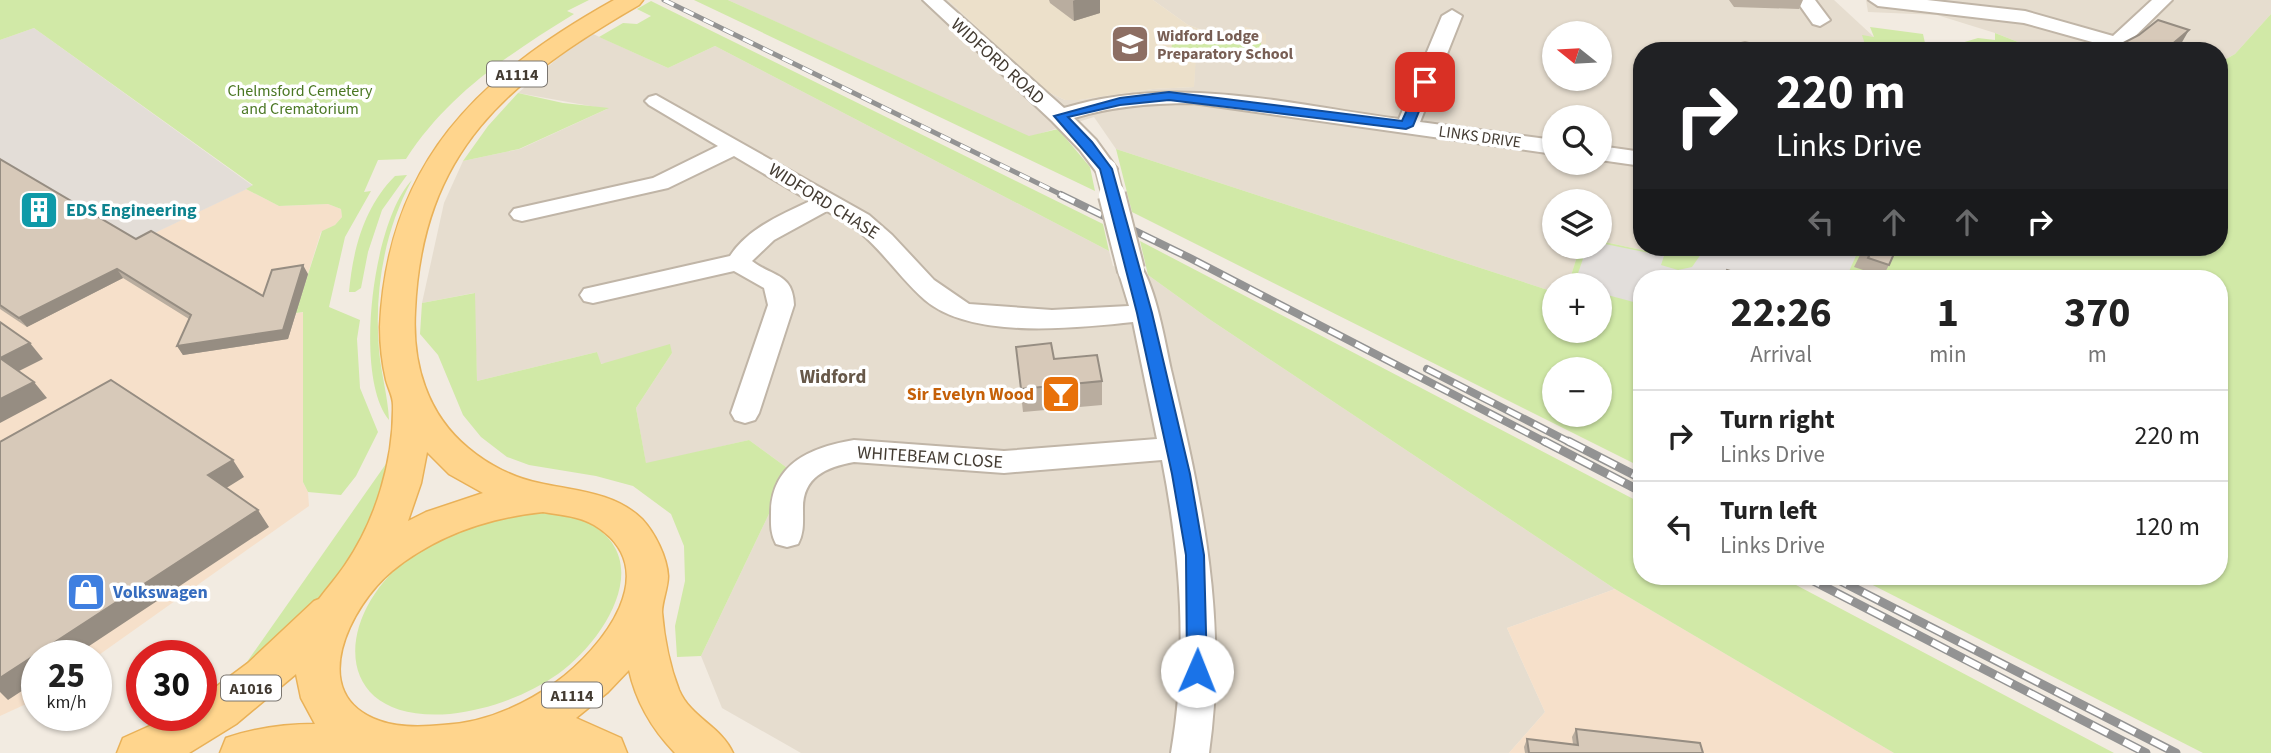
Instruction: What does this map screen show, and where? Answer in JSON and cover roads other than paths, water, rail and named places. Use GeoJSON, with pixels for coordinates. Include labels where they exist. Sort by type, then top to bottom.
{"type":"FeatureCollection","features":[{"type":"Feature","properties":{"kind":"main road","name":"A1114"},"geometry":{"type":"LineString","coordinates":[[604,753],[577,736],[558,731],[528,731],[425,748],[375,741],[347,727],[334,714],[321,691],[317,668],[321,641],[386,528],[401,490],[410,454],[411,401],[400,356],[398,298],[409,228],[429,178],[475,114],[517,74],[568,36],[631,0]]}},
{"type":"Feature","properties":{"kind":"main road","name":"A1114"},"geometry":{"type":"LineString","coordinates":[[411,401],[441,444],[461,464],[510,490],[591,505],[604,511],[627,527],[637,540],[646,564],[646,584],[640,610],[617,653],[582,687],[530,721],[473,741]]}},
{"type":"Feature","properties":{"kind":"main road","name":"A1114"},"geometry":{"type":"LineString","coordinates":[[350,590],[403,542],[447,519],[502,502],[543,498]]}},
{"type":"Feature","properties":{"kind":"main road","name":"A1016"},"geometry":{"type":"LineString","coordinates":[[140,753],[172,740],[222,712],[253,686],[350,590]]}},
{"type":"Feature","properties":{"kind":"main road","name":"A1114"},"geometry":{"type":"LineString","coordinates":[[640,610],[647,652],[662,705],[679,729],[710,753]]}},
{"type":"Feature","properties":{"kind":"main road"},"geometry":{"type":"LineString","coordinates":[[243,753],[286,745],[397,746]]}},
{"type":"Feature","properties":{"kind":"street","name":"WIDFORD ROAD"},"geometry":{"type":"LineString","coordinates":[[932,0],[1060,116],[1088,145],[1106,169],[1131,270],[1145,313],[1195,555],[1198,626],[1195,744]]}},
{"type":"Feature","properties":{"kind":"street"},"geometry":{"type":"LineString","coordinates":[[1805,0],[1820,20]]}},
{"type":"Feature","properties":{"kind":"street"},"geometry":{"type":"LineString","coordinates":[[1878,0],[2025,17],[2098,42]]}},
{"type":"Feature","properties":{"kind":"street"},"geometry":{"type":"LineString","coordinates":[[2118,42],[2157,1]]}},
{"type":"Feature","properties":{"kind":"street"},"geometry":{"type":"LineString","coordinates":[[1406,126],[1452,16]]}},
{"type":"Feature","properties":{"kind":"street","name":"LINKS DRIVE"},"geometry":{"type":"LineString","coordinates":[[1060,116],[1120,102],[1169,96],[1542,145]]}},
{"type":"Feature","properties":{"kind":"street","name":"WIDFORD CHASE"},"geometry":{"type":"LineString","coordinates":[[656,101],[881,234],[907,268],[957,310],[1037,320],[1070,320],[1145,313]]}},
{"type":"Feature","properties":{"kind":"street"},"geometry":{"type":"LineString","coordinates":[[522,214],[660,183],[734,147]]}},
{"type":"Feature","properties":{"kind":"street"},"geometry":{"type":"LineString","coordinates":[[1612,155],[1633,158]]}},
{"type":"Feature","properties":{"kind":"street"},"geometry":{"type":"LineString","coordinates":[[739,262],[742,254],[767,234],[827,201]]}},
{"type":"Feature","properties":{"kind":"street"},"geometry":{"type":"LineString","coordinates":[[593,295],[739,262]]}},
{"type":"Feature","properties":{"kind":"street"},"geometry":{"type":"LineString","coordinates":[[739,262],[745,270],[778,284],[782,292],[745,413]]}},
{"type":"Feature","properties":{"kind":"street","name":"WHITEBEAM CLOSE"},"geometry":{"type":"LineString","coordinates":[[787,535],[788,496],[792,482],[803,469],[818,459],[835,454],[854,451],[1004,462],[1174,448]]}},
{"type":"Feature","properties":{"kind":"railway"},"geometry":{"type":"LineString","coordinates":[[664,0],[1064,196]]}},
{"type":"Feature","properties":{"kind":"railway"},"geometry":{"type":"LineString","coordinates":[[1061,195],[1188,257],[1547,443]]}},
{"type":"Feature","properties":{"kind":"railway"},"geometry":{"type":"LineString","coordinates":[[1427,369],[1571,443]]}},
{"type":"Feature","properties":{"kind":"railway"},"geometry":{"type":"LineString","coordinates":[[1544,441],[1633,487]]}},
{"type":"Feature","properties":{"kind":"railway"},"geometry":{"type":"LineString","coordinates":[[1568,441],[1633,474]]}},
{"type":"Feature","properties":{"kind":"railway"},"geometry":{"type":"LineString","coordinates":[[1821,585],[2146,753]]}},
{"type":"Feature","properties":{"kind":"railway"},"geometry":{"type":"LineString","coordinates":[[1849,585],[2176,753]]}},
{"type":"Feature","properties":{"kind":"place","name":"Widford Lodge Preparatory School"},"geometry":{"type":"Point","coordinates":[1130,44]}},
{"type":"Feature","properties":{"kind":"place","name":"EDS Engineering"},"geometry":{"type":"Point","coordinates":[39,210]}},
{"type":"Feature","properties":{"kind":"place","name":"Sir Evelyn Wood"},"geometry":{"type":"Point","coordinates":[1061,394]}},
{"type":"Feature","properties":{"kind":"place","name":"Volkswagen"},"geometry":{"type":"Point","coordinates":[86,592]}},
{"type":"Feature","properties":{"kind":"district","name":"Widford"},"geometry":{"type":"Point","coordinates":[833,376]}},
{"type":"Feature","properties":{"kind":"park label","name":"Chelmsford Cemetery and Crematorium"},"geometry":{"type":"Point","coordinates":[300,99]}}]}
